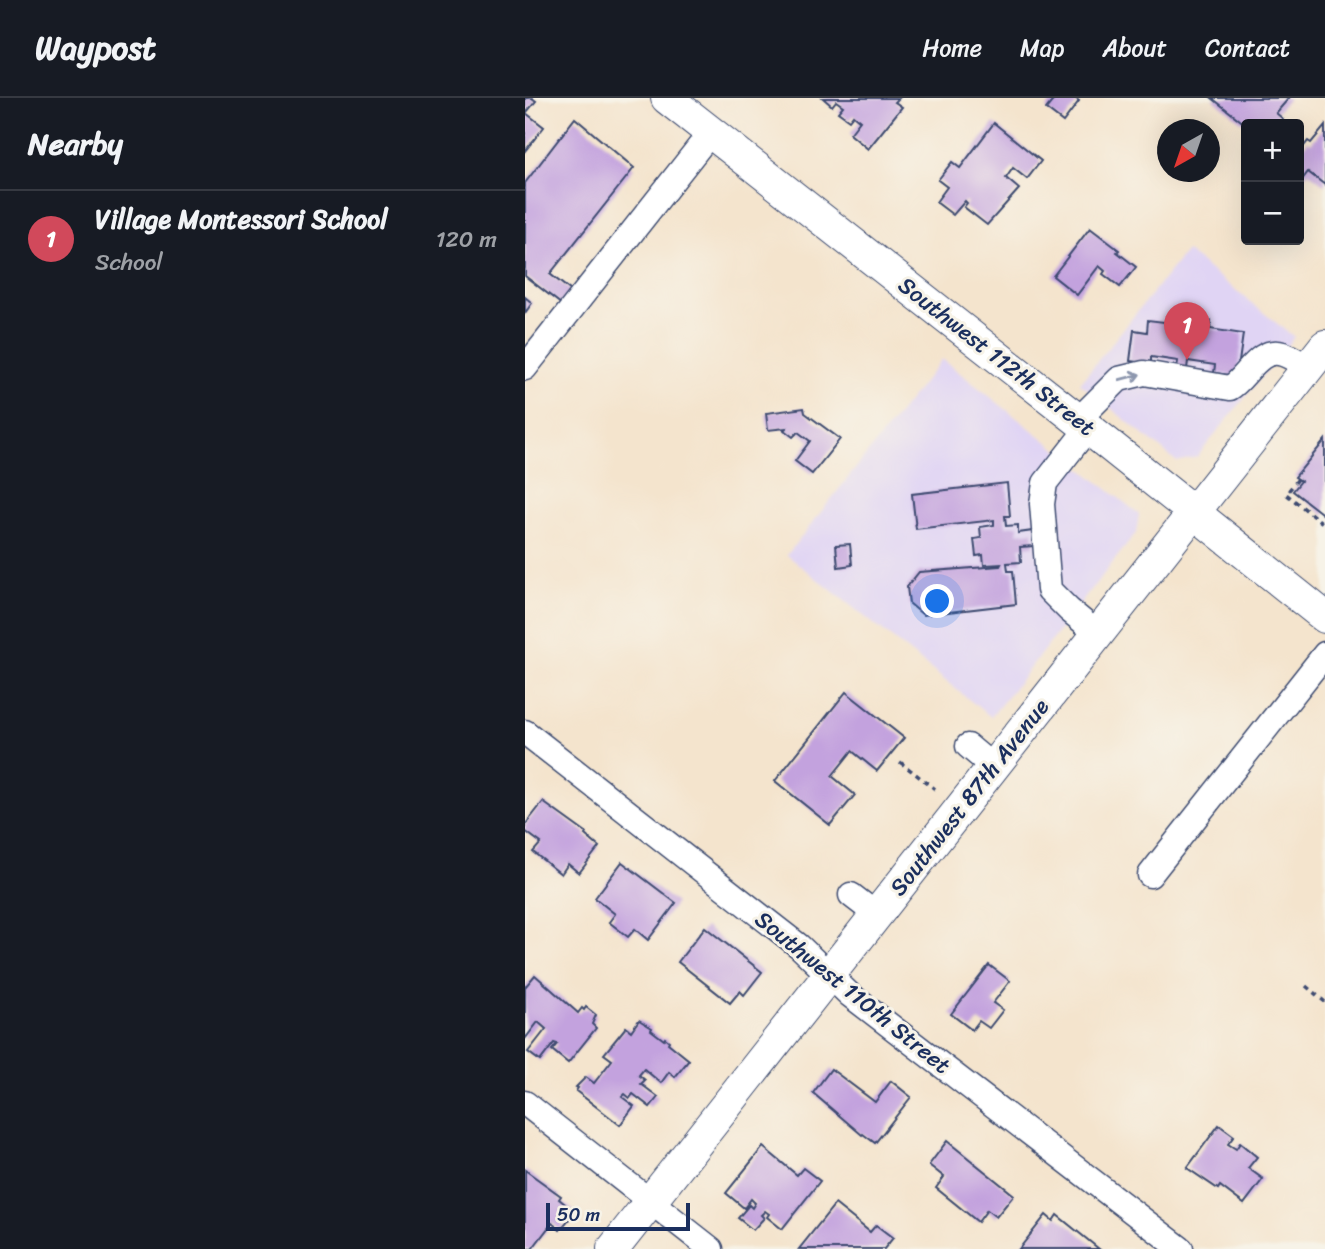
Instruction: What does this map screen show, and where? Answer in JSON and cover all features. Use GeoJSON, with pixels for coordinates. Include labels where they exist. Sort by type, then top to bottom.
{"type":"FeatureCollection","features":[{"type":"Feature","properties":{"kind":"main road","name":"Southwest 112th Street"},"geometry":{"type":"LineString","coordinates":[[667,98],[1193,512],[1322,609]]}},
{"type":"Feature","properties":{"kind":"main road","name":"Southwest 87th Avenue"},"geometry":{"type":"LineString","coordinates":[[613,1249],[1317,356]]}},
{"type":"Feature","properties":{"kind":"street"},"geometry":{"type":"LineString","coordinates":[[525,368],[711,132]]}},
{"type":"Feature","properties":{"kind":"street"},"geometry":{"type":"LineString","coordinates":[[1098,634],[1049,590],[1042,505],[1045,483],[1083,424],[1119,379],[1144,373],[1230,388],[1239,383],[1260,358],[1272,353],[1317,356]]}},
{"type":"Feature","properties":{"kind":"street"},"geometry":{"type":"LineString","coordinates":[[1150,875],[1325,654]]}},
{"type":"Feature","properties":{"kind":"street","name":"Southwest 110th Street"},"geometry":{"type":"LineString","coordinates":[[525,732],[799,946],[829,977],[1181,1249]]}},
{"type":"Feature","properties":{"kind":"street"},"geometry":{"type":"LineString","coordinates":[[968,746],[993,767]]}},
{"type":"Feature","properties":{"kind":"street"},"geometry":{"type":"LineString","coordinates":[[851,895],[877,915]]}},
{"type":"Feature","properties":{"kind":"street"},"geometry":{"type":"LineString","coordinates":[[525,1103],[711,1249]]}},
{"type":"Feature","properties":{"kind":"path"},"geometry":{"type":"LineString","coordinates":[[1298,479],[1286,494],[1325,525]]}},
{"type":"Feature","properties":{"kind":"path"},"geometry":{"type":"LineString","coordinates":[[1307,511],[1311,505]]}},
{"type":"Feature","properties":{"kind":"path"},"geometry":{"type":"LineString","coordinates":[[900,762],[935,789]]}},
{"type":"Feature","properties":{"kind":"path"},"geometry":{"type":"LineString","coordinates":[[1306,986],[1325,1002]]}},
{"type":"Feature","properties":{"kind":"shaded area"},"geometry":{"type":"Polygon","coordinates":[[[1186,251],[1294,337],[1197,457],[1177,462],[1080,383],[1186,251]]]}},
{"type":"Feature","properties":{"kind":"shaded area"},"geometry":{"type":"Polygon","coordinates":[[[942,359],[1139,514],[1136,533],[991,717],[787,555],[942,359]]]}},
{"type":"Feature","properties":{"kind":"building"},"geometry":{"type":"Polygon","coordinates":[[[525,98],[536,101],[526,113],[544,127],[525,151],[525,98]]]}},
{"type":"Feature","properties":{"kind":"building"},"geometry":{"type":"Polygon","coordinates":[[[823,98],[899,98],[895,102],[902,107],[868,149],[850,134],[860,121],[853,115],[849,120],[838,112],[843,106],[836,101],[832,106],[823,98]]]}},
{"type":"Feature","properties":{"kind":"building"},"geometry":{"type":"Polygon","coordinates":[[[1055,98],[1075,98],[1079,101],[1063,122],[1046,109],[1055,98]]]}},
{"type":"Feature","properties":{"kind":"building"},"geometry":{"type":"Polygon","coordinates":[[[1212,98],[1289,98],[1276,113],[1283,119],[1241,121],[1212,98]]]}},
{"type":"Feature","properties":{"kind":"building"},"geometry":{"type":"Polygon","coordinates":[[[575,118],[634,168],[550,274],[571,291],[561,304],[525,276],[525,183],[575,118]]]}},
{"type":"Feature","properties":{"kind":"building"},"geometry":{"type":"Polygon","coordinates":[[[994,123],[1041,161],[1027,179],[1013,168],[1006,178],[1019,189],[987,225],[964,207],[967,203],[965,201],[953,215],[936,202],[947,187],[938,180],[952,162],[960,168],[994,123]]]}},
{"type":"Feature","properties":{"kind":"building"},"geometry":{"type":"Polygon","coordinates":[[[1325,126],[1325,185],[1308,172],[1304,177],[1304,146],[1308,141],[1311,143],[1325,126]]]}},
{"type":"Feature","properties":{"kind":"building"},"geometry":{"type":"Polygon","coordinates":[[[1090,228],[1136,267],[1120,287],[1103,274],[1105,271],[1099,266],[1077,295],[1053,276],[1090,228]]]}},
{"type":"Feature","properties":{"kind":"building"},"geometry":{"type":"Polygon","coordinates":[[[525,297],[532,303],[525,313],[525,297]]]}},
{"type":"Feature","properties":{"kind":"building"},"geometry":{"type":"Polygon","coordinates":[[[1173,315],[1211,321],[1210,329],[1243,334],[1237,376],[1214,373],[1215,365],[1188,361],[1187,369],[1177,368],[1178,361],[1151,357],[1151,364],[1130,361],[1134,330],[1147,332],[1148,320],[1172,323],[1173,315]]]}},
{"type":"Feature","properties":{"kind":"building"},"geometry":{"type":"Polygon","coordinates":[[[804,408],[805,413],[840,439],[812,474],[795,461],[810,441],[798,432],[793,437],[784,430],[786,428],[768,430],[766,413],[804,408]]]}},
{"type":"Feature","properties":{"kind":"building"},"geometry":{"type":"Polygon","coordinates":[[[1325,440],[1325,516],[1293,491],[1301,481],[1295,477],[1325,440]]]}},
{"type":"Feature","properties":{"kind":"building"},"geometry":{"type":"Polygon","coordinates":[[[1007,483],[1010,516],[1005,516],[1006,526],[1018,525],[1018,533],[1033,531],[1034,546],[1020,547],[1021,562],[1007,563],[1008,571],[1013,571],[1016,604],[923,615],[909,603],[907,587],[919,572],[1001,564],[984,565],[983,555],[976,556],[974,539],[981,538],[980,527],[994,525],[994,520],[916,529],[912,494],[1007,483]]]}},
{"type":"Feature","properties":{"kind":"building"},"geometry":{"type":"Polygon","coordinates":[[[850,544],[852,565],[838,567],[836,545],[850,544]]]}},
{"type":"Feature","properties":{"kind":"building"},"geometry":{"type":"Polygon","coordinates":[[[846,692],[904,738],[877,771],[852,751],[832,776],[855,795],[830,825],[775,781],[846,692]]]}},
{"type":"Feature","properties":{"kind":"building"},"geometry":{"type":"Polygon","coordinates":[[[543,802],[586,833],[599,847],[579,873],[568,864],[561,874],[533,852],[541,843],[525,831],[525,825],[543,802]]]}},
{"type":"Feature","properties":{"kind":"building"},"geometry":{"type":"Polygon","coordinates":[[[622,862],[676,903],[648,940],[635,929],[628,937],[609,922],[615,914],[595,898],[622,862]]]}},
{"type":"Feature","properties":{"kind":"building"},"geometry":{"type":"Polygon","coordinates":[[[705,927],[762,972],[744,995],[740,991],[730,1003],[678,962],[705,927]]]}},
{"type":"Feature","properties":{"kind":"building"},"geometry":{"type":"Polygon","coordinates":[[[989,965],[1010,981],[993,1003],[1003,1010],[989,1028],[979,1021],[972,1030],[951,1014],[989,965]]]}},
{"type":"Feature","properties":{"kind":"building"},"geometry":{"type":"Polygon","coordinates":[[[535,975],[578,1013],[586,1007],[596,1015],[592,1024],[596,1028],[568,1063],[552,1050],[557,1044],[554,1043],[540,1061],[528,1052],[546,1029],[538,1022],[525,1039],[525,987],[535,975]]]}},
{"type":"Feature","properties":{"kind":"building"},"geometry":{"type":"Polygon","coordinates":[[[639,1020],[669,1041],[668,1043],[689,1060],[675,1077],[669,1072],[661,1083],[644,1069],[639,1075],[645,1080],[641,1084],[658,1097],[650,1107],[633,1094],[630,1098],[625,1094],[622,1097],[634,1106],[620,1125],[576,1091],[576,1087],[586,1077],[594,1083],[612,1060],[604,1054],[626,1027],[631,1031],[639,1020]]]}},
{"type":"Feature","properties":{"kind":"building"},"geometry":{"type":"Polygon","coordinates":[[[831,1069],[875,1102],[891,1081],[911,1097],[875,1143],[813,1093],[831,1069]]]}},
{"type":"Feature","properties":{"kind":"building"},"geometry":{"type":"Polygon","coordinates":[[[1219,1125],[1234,1136],[1228,1144],[1236,1149],[1240,1143],[1257,1157],[1248,1168],[1263,1179],[1244,1204],[1220,1186],[1218,1189],[1187,1168],[1219,1125]]]}},
{"type":"Feature","properties":{"kind":"building"},"geometry":{"type":"Polygon","coordinates":[[[947,1141],[1014,1195],[996,1217],[987,1210],[978,1222],[936,1188],[944,1177],[929,1165],[947,1141]]]}},
{"type":"Feature","properties":{"kind":"building"},"geometry":{"type":"Polygon","coordinates":[[[763,1147],[797,1175],[803,1168],[820,1181],[782,1229],[767,1217],[769,1214],[765,1211],[761,1215],[764,1218],[753,1230],[738,1218],[749,1205],[752,1208],[755,1203],[751,1199],[744,1208],[726,1193],[763,1147]]]}},
{"type":"Feature","properties":{"kind":"building"},"geometry":{"type":"Polygon","coordinates":[[[525,1170],[561,1196],[559,1199],[575,1212],[560,1230],[552,1223],[532,1249],[525,1249],[525,1170]]]}},
{"type":"Feature","properties":{"kind":"building"},"geometry":{"type":"Polygon","coordinates":[[[835,1204],[870,1232],[876,1225],[893,1238],[884,1249],[799,1249],[835,1204]]]}},
{"type":"Feature","properties":{"kind":"building"},"geometry":{"type":"Polygon","coordinates":[[[1046,1215],[1053,1221],[1057,1215],[1099,1249],[1019,1249],[1046,1215]]]}},
{"type":"Feature","properties":{"kind":"place","name":"Village Montessori School"},"geometry":{"type":"Point","coordinates":[1187,360]}}]}
